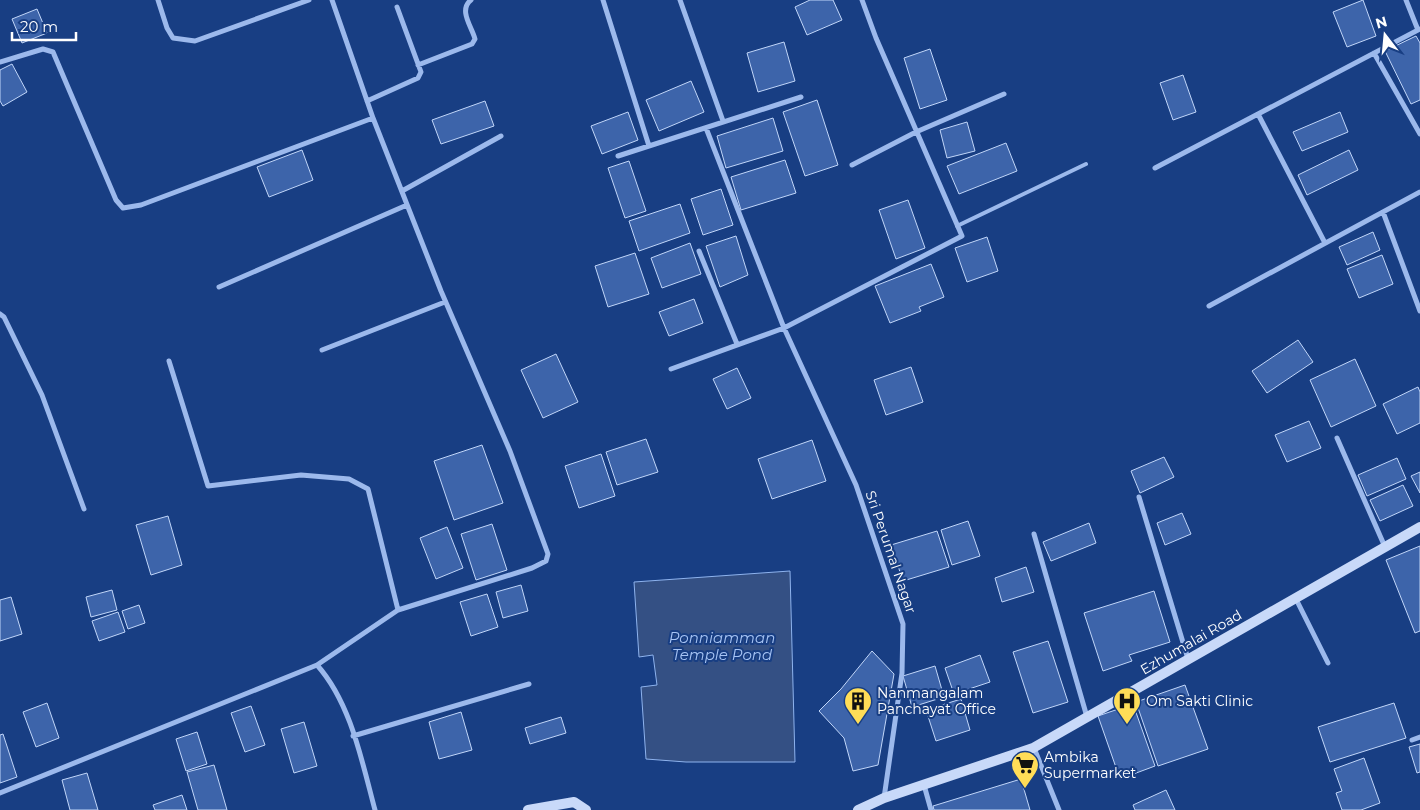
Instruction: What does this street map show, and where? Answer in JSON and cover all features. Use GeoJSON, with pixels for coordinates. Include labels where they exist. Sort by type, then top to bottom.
{"type":"FeatureCollection","features":[{"type":"Feature","properties":{"kind":"street"},"geometry":{"type":"LineString","coordinates":[[158,0],[167,28],[173,38],[195,41],[309,0]]}},
{"type":"Feature","properties":{"kind":"street"},"geometry":{"type":"LineString","coordinates":[[0,793],[317,665],[398,610],[532,568],[546,561],[548,554],[510,451],[445,302],[373,118],[332,0]]}},
{"type":"Feature","properties":{"kind":"street"},"geometry":{"type":"LineString","coordinates":[[418,65],[472,44],[475,39],[465,14],[465,8],[471,0]]}},
{"type":"Feature","properties":{"kind":"street"},"geometry":{"type":"LineString","coordinates":[[603,0],[649,146]]}},
{"type":"Feature","properties":{"kind":"street"},"geometry":{"type":"LineString","coordinates":[[680,0],[724,121]]}},
{"type":"Feature","properties":{"kind":"street"},"geometry":{"type":"LineString","coordinates":[[671,369],[784,328],[962,236],[876,38],[862,0]]}},
{"type":"Feature","properties":{"kind":"street"},"geometry":{"type":"LineString","coordinates":[[1155,168],[1419,30],[1406,0]]}},
{"type":"Feature","properties":{"kind":"street"},"geometry":{"type":"LineString","coordinates":[[367,101],[418,78],[421,72],[397,7]]}},
{"type":"Feature","properties":{"kind":"street"},"geometry":{"type":"LineString","coordinates":[[0,62],[43,49],[52,52],[116,200],[123,208],[141,205],[373,118]]}},
{"type":"Feature","properties":{"kind":"street"},"geometry":{"type":"LineString","coordinates":[[1374,53],[1420,134]]}},
{"type":"Feature","properties":{"kind":"street"},"geometry":{"type":"LineString","coordinates":[[852,165],[916,132],[1004,94]]}},
{"type":"Feature","properties":{"kind":"street"},"geometry":{"type":"LineString","coordinates":[[618,156],[800,98]]}},
{"type":"Feature","properties":{"kind":"street"},"geometry":{"type":"LineString","coordinates":[[1258,114],[1325,243]]}},
{"type":"Feature","properties":{"kind":"street","name":"Sri Perumal Nagar"},"geometry":{"type":"LineString","coordinates":[[706,128],[784,328],[856,485],[903,624],[902,673],[884,798]]}},
{"type":"Feature","properties":{"kind":"street"},"geometry":{"type":"LineString","coordinates":[[402,191],[501,136]]}},
{"type":"Feature","properties":{"kind":"street"},"geometry":{"type":"LineString","coordinates":[[1209,306],[1420,192]]}},
{"type":"Feature","properties":{"kind":"street"},"geometry":{"type":"LineString","coordinates":[[219,287],[407,204]]}},
{"type":"Feature","properties":{"kind":"street"},"geometry":{"type":"LineString","coordinates":[[1383,212],[1420,312]]}},
{"type":"Feature","properties":{"kind":"street"},"geometry":{"type":"LineString","coordinates":[[699,251],[737,344]]}},
{"type":"Feature","properties":{"kind":"street"},"geometry":{"type":"LineString","coordinates":[[322,350],[445,302]]}},
{"type":"Feature","properties":{"kind":"street"},"geometry":{"type":"LineString","coordinates":[[0,314],[4,317],[42,395],[84,509]]}},
{"type":"Feature","properties":{"kind":"street"},"geometry":{"type":"LineString","coordinates":[[169,361],[208,486],[301,475],[349,479],[368,489],[398,610]]}},
{"type":"Feature","properties":{"kind":"street"},"geometry":{"type":"LineString","coordinates":[[1337,438],[1385,547]]}},
{"type":"Feature","properties":{"kind":"street"},"geometry":{"type":"LineString","coordinates":[[1139,497],[1188,660]]}},
{"type":"Feature","properties":{"kind":"street","name":"Ezhumalai Road"},"geometry":{"type":"LineString","coordinates":[[858,810],[884,798],[1033,748],[1420,527]]}},
{"type":"Feature","properties":{"kind":"street"},"geometry":{"type":"LineString","coordinates":[[1034,534],[1087,717]]}},
{"type":"Feature","properties":{"kind":"street"},"geometry":{"type":"LineString","coordinates":[[1295,598],[1328,663]]}},
{"type":"Feature","properties":{"kind":"street"},"geometry":{"type":"LineString","coordinates":[[317,665],[326,676],[342,704],[354,736],[375,810]]}},
{"type":"Feature","properties":{"kind":"street"},"geometry":{"type":"LineString","coordinates":[[354,736],[529,684]]}},
{"type":"Feature","properties":{"kind":"street"},"geometry":{"type":"LineString","coordinates":[[1412,740],[1420,737]]}},
{"type":"Feature","properties":{"kind":"street"},"geometry":{"type":"LineString","coordinates":[[1033,748],[1059,810]]}},
{"type":"Feature","properties":{"kind":"street"},"geometry":{"type":"LineString","coordinates":[[924,785],[931,810]]}},
{"type":"Feature","properties":{"kind":"street"},"geometry":{"type":"LineString","coordinates":[[528,810],[574,802],[586,810]]}},
{"type":"Feature","properties":{"kind":"lane"},"geometry":{"type":"LineString","coordinates":[[957,226],[1086,164]]}},
{"type":"Feature","properties":{"kind":"water","name":"Ponniamman Temple Pond"},"geometry":{"type":"Polygon","coordinates":[[[790,571],[795,762],[686,762],[646,759],[641,687],[657,685],[653,655],[639,657],[634,582],[790,571]]]}},
{"type":"Feature","properties":{"kind":"building"},"geometry":{"type":"Polygon","coordinates":[[[810,0],[833,0],[842,20],[807,35],[795,7],[810,0]]]}},
{"type":"Feature","properties":{"kind":"building"},"geometry":{"type":"Polygon","coordinates":[[[1363,0],[1376,36],[1347,47],[1333,12],[1363,0]]]}},
{"type":"Feature","properties":{"kind":"building"},"geometry":{"type":"Polygon","coordinates":[[[37,9],[47,33],[22,43],[12,19],[37,9]]]}},
{"type":"Feature","properties":{"kind":"building"},"geometry":{"type":"Polygon","coordinates":[[[1416,36],[1420,43],[1420,100],[1411,104],[1385,51],[1416,36]]]}},
{"type":"Feature","properties":{"kind":"building"},"geometry":{"type":"Polygon","coordinates":[[[784,42],[795,81],[758,92],[747,53],[784,42]]]}},
{"type":"Feature","properties":{"kind":"building"},"geometry":{"type":"Polygon","coordinates":[[[930,49],[947,100],[920,109],[904,58],[930,49]]]}},
{"type":"Feature","properties":{"kind":"building"},"geometry":{"type":"Polygon","coordinates":[[[12,64],[27,92],[3,106],[0,101],[0,70],[12,64]]]}},
{"type":"Feature","properties":{"kind":"building"},"geometry":{"type":"Polygon","coordinates":[[[1183,75],[1196,112],[1173,120],[1160,83],[1183,75]]]}},
{"type":"Feature","properties":{"kind":"building"},"geometry":{"type":"Polygon","coordinates":[[[691,81],[704,112],[659,131],[646,100],[691,81]]]}},
{"type":"Feature","properties":{"kind":"building"},"geometry":{"type":"Polygon","coordinates":[[[817,100],[838,165],[805,176],[783,112],[817,100]]]}},
{"type":"Feature","properties":{"kind":"building"},"geometry":{"type":"Polygon","coordinates":[[[485,101],[494,126],[441,144],[432,120],[485,101]]]}},
{"type":"Feature","properties":{"kind":"building"},"geometry":{"type":"Polygon","coordinates":[[[628,112],[638,140],[602,154],[591,126],[628,112]]]}},
{"type":"Feature","properties":{"kind":"building"},"geometry":{"type":"Polygon","coordinates":[[[1340,112],[1348,132],[1302,151],[1293,132],[1340,112]]]}},
{"type":"Feature","properties":{"kind":"building"},"geometry":{"type":"Polygon","coordinates":[[[773,118],[783,151],[726,168],[717,136],[773,118]]]}},
{"type":"Feature","properties":{"kind":"building"},"geometry":{"type":"Polygon","coordinates":[[[967,122],[975,151],[947,158],[940,130],[967,122]]]}},
{"type":"Feature","properties":{"kind":"building"},"geometry":{"type":"Polygon","coordinates":[[[1006,143],[1017,171],[959,194],[947,166],[1006,143]]]}},
{"type":"Feature","properties":{"kind":"building"},"geometry":{"type":"Polygon","coordinates":[[[302,150],[313,180],[269,197],[257,167],[302,150]]]}},
{"type":"Feature","properties":{"kind":"building"},"geometry":{"type":"Polygon","coordinates":[[[1349,150],[1358,170],[1307,195],[1298,175],[1349,150]]]}},
{"type":"Feature","properties":{"kind":"building"},"geometry":{"type":"Polygon","coordinates":[[[785,160],[796,193],[741,210],[731,177],[785,160]]]}},
{"type":"Feature","properties":{"kind":"building"},"geometry":{"type":"Polygon","coordinates":[[[629,161],[646,211],[625,218],[608,168],[629,161]]]}},
{"type":"Feature","properties":{"kind":"building"},"geometry":{"type":"Polygon","coordinates":[[[721,189],[733,225],[703,235],[691,199],[721,189]]]}},
{"type":"Feature","properties":{"kind":"building"},"geometry":{"type":"Polygon","coordinates":[[[908,200],[925,248],[896,259],[879,210],[908,200]]]}},
{"type":"Feature","properties":{"kind":"building"},"geometry":{"type":"Polygon","coordinates":[[[680,204],[690,233],[639,251],[629,221],[680,204]]]}},
{"type":"Feature","properties":{"kind":"building"},"geometry":{"type":"Polygon","coordinates":[[[1373,232],[1380,250],[1347,265],[1339,247],[1373,232]]]}},
{"type":"Feature","properties":{"kind":"building"},"geometry":{"type":"Polygon","coordinates":[[[736,236],[748,275],[720,287],[706,246],[736,236]]]}},
{"type":"Feature","properties":{"kind":"building"},"geometry":{"type":"Polygon","coordinates":[[[987,237],[998,271],[967,282],[955,248],[987,237]]]}},
{"type":"Feature","properties":{"kind":"building"},"geometry":{"type":"Polygon","coordinates":[[[690,243],[701,274],[662,288],[651,258],[690,243]]]}},
{"type":"Feature","properties":{"kind":"building"},"geometry":{"type":"Polygon","coordinates":[[[635,253],[649,294],[608,307],[595,266],[635,253]]]}},
{"type":"Feature","properties":{"kind":"building"},"geometry":{"type":"Polygon","coordinates":[[[1382,255],[1393,284],[1359,298],[1347,269],[1382,255]]]}},
{"type":"Feature","properties":{"kind":"building"},"geometry":{"type":"Polygon","coordinates":[[[931,264],[944,297],[919,307],[921,311],[890,323],[875,286],[931,264]]]}},
{"type":"Feature","properties":{"kind":"building"},"geometry":{"type":"Polygon","coordinates":[[[694,299],[703,323],[669,336],[659,312],[694,299]]]}},
{"type":"Feature","properties":{"kind":"building"},"geometry":{"type":"Polygon","coordinates":[[[1298,340],[1313,362],[1267,393],[1252,371],[1298,340]]]}},
{"type":"Feature","properties":{"kind":"building"},"geometry":{"type":"Polygon","coordinates":[[[556,354],[578,402],[543,418],[521,370],[556,354]]]}},
{"type":"Feature","properties":{"kind":"building"},"geometry":{"type":"Polygon","coordinates":[[[1355,359],[1376,406],[1331,427],[1310,380],[1355,359]]]}},
{"type":"Feature","properties":{"kind":"building"},"geometry":{"type":"Polygon","coordinates":[[[911,367],[923,402],[886,415],[874,380],[911,367]]]}},
{"type":"Feature","properties":{"kind":"building"},"geometry":{"type":"Polygon","coordinates":[[[737,368],[751,398],[727,409],[713,379],[737,368]]]}},
{"type":"Feature","properties":{"kind":"building"},"geometry":{"type":"Polygon","coordinates":[[[1418,387],[1420,392],[1420,423],[1397,434],[1383,404],[1418,387]]]}},
{"type":"Feature","properties":{"kind":"building"},"geometry":{"type":"Polygon","coordinates":[[[1309,421],[1321,448],[1287,462],[1275,435],[1309,421]]]}},
{"type":"Feature","properties":{"kind":"building"},"geometry":{"type":"Polygon","coordinates":[[[646,439],[658,472],[617,485],[606,452],[646,439]]]}},
{"type":"Feature","properties":{"kind":"building"},"geometry":{"type":"Polygon","coordinates":[[[812,440],[826,481],[772,499],[758,459],[812,440]]]}},
{"type":"Feature","properties":{"kind":"building"},"geometry":{"type":"Polygon","coordinates":[[[482,445],[503,503],[454,520],[434,461],[482,445]]]}},
{"type":"Feature","properties":{"kind":"building"},"geometry":{"type":"Polygon","coordinates":[[[601,454],[615,496],[579,508],[565,466],[601,454]]]}},
{"type":"Feature","properties":{"kind":"building"},"geometry":{"type":"Polygon","coordinates":[[[1164,457],[1174,477],[1140,493],[1131,471],[1164,457]]]}},
{"type":"Feature","properties":{"kind":"building"},"geometry":{"type":"Polygon","coordinates":[[[1397,458],[1406,479],[1367,496],[1358,475],[1397,458]]]}},
{"type":"Feature","properties":{"kind":"building"},"geometry":{"type":"Polygon","coordinates":[[[1420,472],[1420,493],[1411,476],[1420,472]]]}},
{"type":"Feature","properties":{"kind":"building"},"geometry":{"type":"Polygon","coordinates":[[[1403,485],[1413,506],[1380,521],[1370,500],[1403,485]]]}},
{"type":"Feature","properties":{"kind":"building"},"geometry":{"type":"Polygon","coordinates":[[[1182,513],[1191,534],[1165,545],[1157,523],[1182,513]]]}},
{"type":"Feature","properties":{"kind":"building"},"geometry":{"type":"Polygon","coordinates":[[[168,516],[182,565],[151,575],[136,525],[168,516]]]}},
{"type":"Feature","properties":{"kind":"building"},"geometry":{"type":"Polygon","coordinates":[[[968,521],[980,556],[952,565],[941,530],[968,521]]]}},
{"type":"Feature","properties":{"kind":"building"},"geometry":{"type":"Polygon","coordinates":[[[1089,523],[1096,543],[1051,561],[1043,542],[1089,523]]]}},
{"type":"Feature","properties":{"kind":"building"},"geometry":{"type":"Polygon","coordinates":[[[492,524],[507,570],[476,580],[461,534],[492,524]]]}},
{"type":"Feature","properties":{"kind":"building"},"geometry":{"type":"Polygon","coordinates":[[[447,527],[463,568],[436,579],[420,538],[447,527]]]}},
{"type":"Feature","properties":{"kind":"building"},"geometry":{"type":"Polygon","coordinates":[[[937,531],[949,567],[903,581],[891,545],[937,531]]]}},
{"type":"Feature","properties":{"kind":"building"},"geometry":{"type":"Polygon","coordinates":[[[1420,546],[1420,631],[1415,633],[1386,560],[1420,546]]]}},
{"type":"Feature","properties":{"kind":"building"},"geometry":{"type":"Polygon","coordinates":[[[1026,567],[1034,592],[1002,602],[995,578],[1026,567]]]}},
{"type":"Feature","properties":{"kind":"building"},"geometry":{"type":"Polygon","coordinates":[[[521,585],[528,611],[503,618],[496,592],[521,585]]]}},
{"type":"Feature","properties":{"kind":"building"},"geometry":{"type":"Polygon","coordinates":[[[112,590],[117,610],[91,617],[86,597],[112,590]]]}},
{"type":"Feature","properties":{"kind":"building"},"geometry":{"type":"Polygon","coordinates":[[[1154,591],[1170,642],[1129,655],[1132,661],[1103,671],[1084,613],[1154,591]]]}},
{"type":"Feature","properties":{"kind":"building"},"geometry":{"type":"Polygon","coordinates":[[[487,594],[498,627],[471,636],[460,602],[487,594]]]}},
{"type":"Feature","properties":{"kind":"building"},"geometry":{"type":"Polygon","coordinates":[[[11,597],[22,634],[0,641],[0,600],[11,597]]]}},
{"type":"Feature","properties":{"kind":"building"},"geometry":{"type":"Polygon","coordinates":[[[139,605],[145,623],[128,629],[122,611],[139,605]]]}},
{"type":"Feature","properties":{"kind":"building"},"geometry":{"type":"Polygon","coordinates":[[[118,612],[125,632],[99,641],[92,621],[118,612]]]}},
{"type":"Feature","properties":{"kind":"building"},"geometry":{"type":"Polygon","coordinates":[[[1048,641],[1068,702],[1033,713],[1013,652],[1048,641]]]}},
{"type":"Feature","properties":{"kind":"building","name":"Nanmangalam Panchayat Office"},"geometry":{"type":"Polygon","coordinates":[[[872,651],[894,674],[878,765],[853,771],[844,738],[819,711],[841,689],[872,651]]]}},
{"type":"Feature","properties":{"kind":"building"},"geometry":{"type":"Polygon","coordinates":[[[980,655],[990,682],[954,694],[945,668],[980,655]]]}},
{"type":"Feature","properties":{"kind":"building"},"geometry":{"type":"Polygon","coordinates":[[[935,666],[944,697],[912,707],[903,676],[935,666]]]}},
{"type":"Feature","properties":{"kind":"building"},"geometry":{"type":"Polygon","coordinates":[[[1185,685],[1208,749],[1158,766],[1136,702],[1185,685]]]}},
{"type":"Feature","properties":{"kind":"building"},"geometry":{"type":"Polygon","coordinates":[[[961,699],[970,730],[936,741],[926,710],[961,699]]]}},
{"type":"Feature","properties":{"kind":"building"},"geometry":{"type":"Polygon","coordinates":[[[47,703],[59,738],[36,747],[23,712],[47,703]]]}},
{"type":"Feature","properties":{"kind":"building"},"geometry":{"type":"Polygon","coordinates":[[[1394,703],[1406,738],[1330,762],[1318,727],[1394,703]]]}},
{"type":"Feature","properties":{"kind":"building"},"geometry":{"type":"Polygon","coordinates":[[[1133,704],[1155,766],[1120,779],[1098,716],[1133,704]]]}},
{"type":"Feature","properties":{"kind":"building"},"geometry":{"type":"Polygon","coordinates":[[[251,706],[265,745],[245,752],[231,713],[251,706]]]}},
{"type":"Feature","properties":{"kind":"building"},"geometry":{"type":"Polygon","coordinates":[[[461,712],[472,750],[439,759],[429,722],[461,712]]]}},
{"type":"Feature","properties":{"kind":"building"},"geometry":{"type":"Polygon","coordinates":[[[561,717],[566,733],[530,744],[525,728],[561,717]]]}},
{"type":"Feature","properties":{"kind":"building"},"geometry":{"type":"Polygon","coordinates":[[[304,722],[317,766],[294,773],[281,729],[304,722]]]}},
{"type":"Feature","properties":{"kind":"building"},"geometry":{"type":"Polygon","coordinates":[[[197,732],[207,764],[186,771],[176,739],[197,732]]]}},
{"type":"Feature","properties":{"kind":"building"},"geometry":{"type":"Polygon","coordinates":[[[3,734],[17,777],[0,783],[0,735],[3,734]]]}},
{"type":"Feature","properties":{"kind":"building"},"geometry":{"type":"Polygon","coordinates":[[[1420,744],[1420,772],[1417,773],[1409,747],[1420,744]]]}},
{"type":"Feature","properties":{"kind":"building"},"geometry":{"type":"Polygon","coordinates":[[[1364,758],[1380,803],[1361,810],[1342,810],[1336,793],[1342,791],[1334,769],[1364,758]]]}},
{"type":"Feature","properties":{"kind":"building"},"geometry":{"type":"Polygon","coordinates":[[[214,765],[227,810],[198,810],[187,772],[214,765]]]}},
{"type":"Feature","properties":{"kind":"building"},"geometry":{"type":"Polygon","coordinates":[[[87,773],[98,810],[70,810],[62,780],[87,773]]]}},
{"type":"Feature","properties":{"kind":"building"},"geometry":{"type":"Polygon","coordinates":[[[1021,779],[1030,810],[934,810],[933,806],[1021,779]]]}},
{"type":"Feature","properties":{"kind":"building"},"geometry":{"type":"Polygon","coordinates":[[[1166,790],[1175,810],[1135,810],[1133,805],[1166,790]]]}},
{"type":"Feature","properties":{"kind":"building"},"geometry":{"type":"Polygon","coordinates":[[[182,795],[187,810],[155,810],[153,805],[182,795]]]}},
{"type":"Feature","properties":{"kind":"place","name":"Nanmangalam Panchayat Office"},"geometry":{"type":"Point","coordinates":[858,725]}},
{"type":"Feature","properties":{"kind":"place","name":"Om Sakti Clinic"},"geometry":{"type":"Point","coordinates":[1127,725]}},
{"type":"Feature","properties":{"kind":"place","name":"Ambika Supermarket"},"geometry":{"type":"Point","coordinates":[1025,789]}}]}
